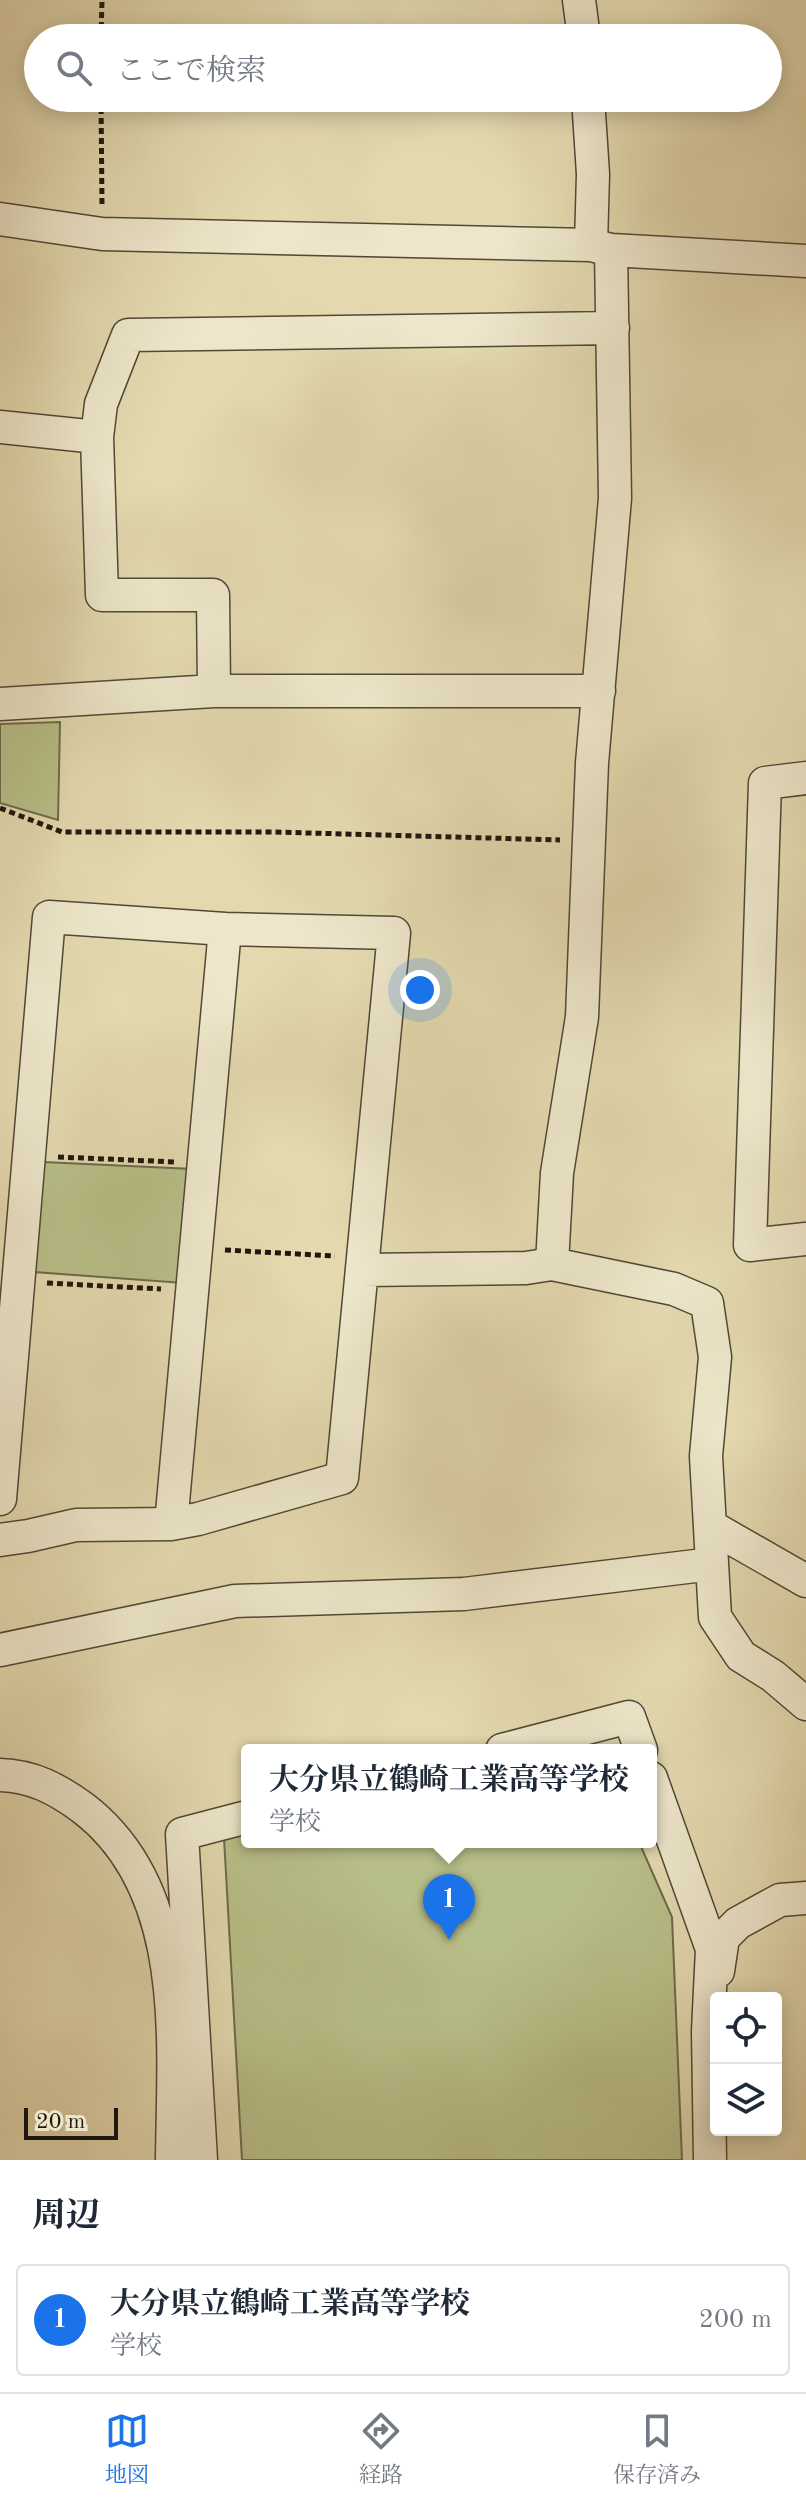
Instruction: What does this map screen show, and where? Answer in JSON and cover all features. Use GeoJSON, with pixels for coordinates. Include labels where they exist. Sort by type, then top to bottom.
{"type":"FeatureCollection","features":[{"type":"Feature","properties":{"kind":"street"},"geometry":{"type":"LineString","coordinates":[[579,0],[582,24]]}},
{"type":"Feature","properties":{"kind":"street"},"geometry":{"type":"LineString","coordinates":[[552,1264],[557,1173],[582,1017],[589,841],[615,498],[613,328],[601,247],[589,112]]}},
{"type":"Feature","properties":{"kind":"street"},"geometry":{"type":"LineString","coordinates":[[0,219],[102,234],[601,247],[806,261]]}},
{"type":"Feature","properties":{"kind":"street"},"geometry":{"type":"LineString","coordinates":[[214,691],[213,595],[102,595],[97,437],[101,404],[128,335],[613,328]]}},
{"type":"Feature","properties":{"kind":"street"},"geometry":{"type":"LineString","coordinates":[[0,427],[97,437]]}},
{"type":"Feature","properties":{"kind":"street"},"geometry":{"type":"LineString","coordinates":[[0,704],[214,691],[599,691]]}},
{"type":"Feature","properties":{"kind":"street"},"geometry":{"type":"LineString","coordinates":[[806,778],[765,783],[750,1245],[806,1239]]}},
{"type":"Feature","properties":{"kind":"street"},"geometry":{"type":"LineString","coordinates":[[0,1499],[12,1275],[29,1155],[49,917],[225,929],[394,933],[342,1478],[171,1524],[76,1525],[0,1540]]}},
{"type":"Feature","properties":{"kind":"street"},"geometry":{"type":"LineString","coordinates":[[171,1524],[225,929]]}},
{"type":"Feature","properties":{"kind":"street"},"geometry":{"type":"LineString","coordinates":[[362,1270],[526,1268],[552,1264],[674,1289],[707,1303],[715,1357],[706,1456],[715,1617],[741,1656],[773,1676],[806,1704]]}},
{"type":"Feature","properties":{"kind":"street"},"geometry":{"type":"LineString","coordinates":[[710,1526],[806,1581]]}},
{"type":"Feature","properties":{"kind":"street"},"geometry":{"type":"LineString","coordinates":[[0,1650],[235,1601],[464,1594],[712,1564]]}},
{"type":"Feature","properties":{"kind":"street"},"geometry":{"type":"LineString","coordinates":[[525,1744],[629,1717],[639,1744]]}},
{"type":"Feature","properties":{"kind":"street"},"geometry":{"type":"LineString","coordinates":[[0,1775],[37,1780],[84,1809],[106,1826],[126,1850],[146,1886],[161,1928],[167,1961],[173,2050],[172,2160]]}},
{"type":"Feature","properties":{"kind":"street"},"geometry":{"type":"LineString","coordinates":[[657,1795],[712,1949],[708,2031],[710,2160]]}},
{"type":"Feature","properties":{"kind":"street"},"geometry":{"type":"LineString","coordinates":[[201,2160],[182,1834],[241,1819]]}},
{"type":"Feature","properties":{"kind":"street"},"geometry":{"type":"LineString","coordinates":[[717,1992],[723,1938],[738,1923],[780,1900],[806,1898]]}},
{"type":"Feature","properties":{"kind":"street"},"geometry":{"type":"LineString","coordinates":[[718,2136],[718,2160]]}},
{"type":"Feature","properties":{"kind":"path"},"geometry":{"type":"LineString","coordinates":[[101,24],[102,0]]}},
{"type":"Feature","properties":{"kind":"path"},"geometry":{"type":"LineString","coordinates":[[101,112],[102,234]]}},
{"type":"Feature","properties":{"kind":"path"},"geometry":{"type":"LineString","coordinates":[[0,808],[62,832],[274,832],[589,841]]}},
{"type":"Feature","properties":{"kind":"path"},"geometry":{"type":"LineString","coordinates":[[29,1155],[203,1164]]}},
{"type":"Feature","properties":{"kind":"path"},"geometry":{"type":"LineString","coordinates":[[196,1248],[349,1257],[362,1270]]}},
{"type":"Feature","properties":{"kind":"path"},"geometry":{"type":"LineString","coordinates":[[12,1275],[192,1291]]}},
{"type":"Feature","properties":{"kind":"green space"},"geometry":{"type":"Polygon","coordinates":[[[60,722],[58,820],[0,803],[0,724],[60,722]]]}},
{"type":"Feature","properties":{"kind":"green space"},"geometry":{"type":"Polygon","coordinates":[[[43,1162],[193,1169],[183,1283],[34,1272],[43,1162]]]}},
{"type":"Feature","properties":{"kind":"green space"},"geometry":{"type":"Polygon","coordinates":[[[241,1832],[241,1848],[642,1848],[672,1917],[682,2160],[242,2160],[224,1838],[241,1832]]]}},
{"type":"Feature","properties":{"kind":"place","name":"大分県立鶴崎工業高等学校"},"geometry":{"type":"Point","coordinates":[449,1940]}}]}
